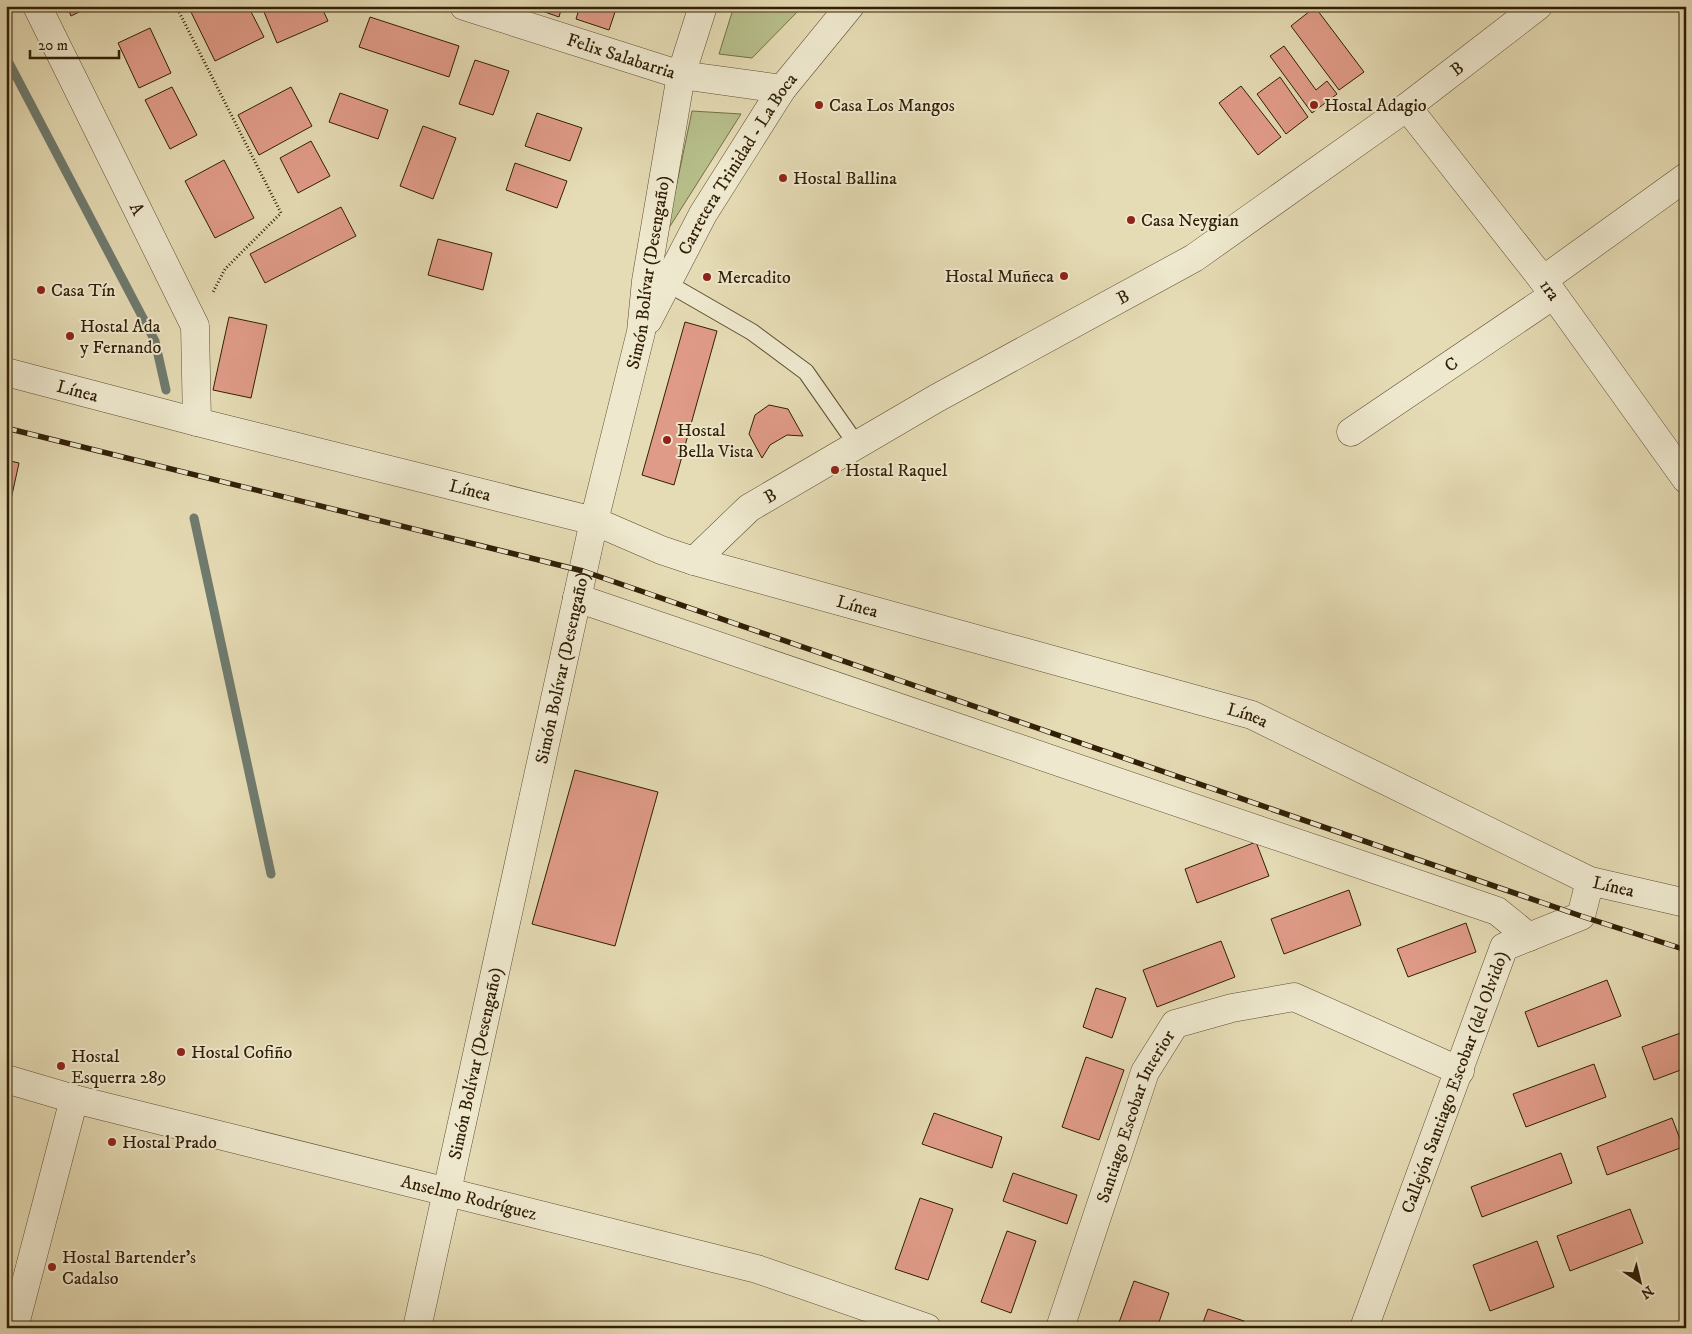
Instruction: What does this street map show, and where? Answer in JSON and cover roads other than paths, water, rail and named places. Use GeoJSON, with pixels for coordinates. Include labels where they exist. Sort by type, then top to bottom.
{"type":"FeatureCollection","features":[{"type":"Feature","properties":{"kind":"street","name":"A"},"geometry":{"type":"LineString","coordinates":[[37,6],[194,326],[197,422]]}},
{"type":"Feature","properties":{"kind":"street","name":"Felix Salabarria"},"geometry":{"type":"LineString","coordinates":[[464,6],[681,74],[782,89]]}},
{"type":"Feature","properties":{"kind":"street","name":"Simón Bolívar (Desengaño)"},"geometry":{"type":"LineString","coordinates":[[417,1328],[594,521],[641,332],[646,281],[681,74],[703,6]]}},
{"type":"Feature","properties":{"kind":"street","name":"Carretera Trinidad - La Boca"},"geometry":{"type":"LineString","coordinates":[[641,332],[703,214],[782,89],[850,6]]}},
{"type":"Feature","properties":{"kind":"street","name":"B"},"geometry":{"type":"LineString","coordinates":[[694,561],[749,508],[937,398],[1194,258],[1407,107],[1538,6]]}},
{"type":"Feature","properties":{"kind":"street","name":"1ra"},"geometry":{"type":"LineString","coordinates":[[1407,107],[1677,449],[1686,479]]}},
{"type":"Feature","properties":{"kind":"street","name":"C"},"geometry":{"type":"LineString","coordinates":[[1351,432],[1548,288],[1686,177]]}},
{"type":"Feature","properties":{"kind":"street","name":"Línea"},"geometry":{"type":"LineString","coordinates":[[6,372],[197,422],[594,521],[661,550],[694,561],[1252,715],[1590,881],[1686,903]]}},
{"type":"Feature","properties":{"kind":"street"},"geometry":{"type":"LineString","coordinates":[[577,598],[1497,911],[1529,937]]}},
{"type":"Feature","properties":{"kind":"street","name":"Callejón Santiago Escobar (del Olvido)"},"geometry":{"type":"LineString","coordinates":[[1364,1328],[1504,947],[1581,916],[1590,881]]}},
{"type":"Feature","properties":{"kind":"street","name":"Santiago Escobar Interior"},"geometry":{"type":"LineString","coordinates":[[1060,1328],[1145,1072],[1175,1024],[1232,1008],[1294,997],[1460,1071]]}},
{"type":"Feature","properties":{"kind":"street","name":"Anselmo Rodríguez"},"geometry":{"type":"LineString","coordinates":[[6,1079],[74,1099],[757,1269],[928,1328]]}},
{"type":"Feature","properties":{"kind":"street"},"geometry":{"type":"LineString","coordinates":[[14,1328],[74,1099]]}},
{"type":"Feature","properties":{"kind":"lane"},"geometry":{"type":"LineString","coordinates":[[667,283],[752,332],[806,372],[858,445]]}},
{"type":"Feature","properties":{"kind":"waterway"},"geometry":{"type":"LineString","coordinates":[[6,57],[155,341],[166,390]]}},
{"type":"Feature","properties":{"kind":"waterway"},"geometry":{"type":"LineString","coordinates":[[194,518],[271,874]]}},
{"type":"Feature","properties":{"kind":"railway"},"geometry":{"type":"LineString","coordinates":[[6,428],[583,571],[1581,916],[1686,950]]}},
{"type":"Feature","properties":{"kind":"place","name":"Casa Los Mangos"},"geometry":{"type":"Point","coordinates":[819,105]}},
{"type":"Feature","properties":{"kind":"place","name":"Hostal Adagio"},"geometry":{"type":"Point","coordinates":[1314,105]}},
{"type":"Feature","properties":{"kind":"place","name":"Hostal Ballina"},"geometry":{"type":"Point","coordinates":[783,178]}},
{"type":"Feature","properties":{"kind":"place","name":"Casa Neygian"},"geometry":{"type":"Point","coordinates":[1131,220]}},
{"type":"Feature","properties":{"kind":"place","name":"Hostal Muñeca"},"geometry":{"type":"Point","coordinates":[1064,276]}},
{"type":"Feature","properties":{"kind":"place","name":"Mercadito"},"geometry":{"type":"Point","coordinates":[707,277]}},
{"type":"Feature","properties":{"kind":"place","name":"Casa Tín"},"geometry":{"type":"Point","coordinates":[41,290]}},
{"type":"Feature","properties":{"kind":"place","name":"Hostal Ada y Fernando"},"geometry":{"type":"Point","coordinates":[70,336]}},
{"type":"Feature","properties":{"kind":"place","name":"Hostal Bella Vista"},"geometry":{"type":"Point","coordinates":[667,440]}},
{"type":"Feature","properties":{"kind":"place","name":"Hostal Raquel"},"geometry":{"type":"Point","coordinates":[835,470]}},
{"type":"Feature","properties":{"kind":"place","name":"Hostal Cofiño"},"geometry":{"type":"Point","coordinates":[181,1052]}},
{"type":"Feature","properties":{"kind":"place","name":"Hostal Esquerra 289"},"geometry":{"type":"Point","coordinates":[61,1066]}},
{"type":"Feature","properties":{"kind":"place","name":"Hostal Prado"},"geometry":{"type":"Point","coordinates":[112,1142]}},
{"type":"Feature","properties":{"kind":"place","name":"Hostal Bartender’s Cadalso"},"geometry":{"type":"Point","coordinates":[52,1267]}}]}
